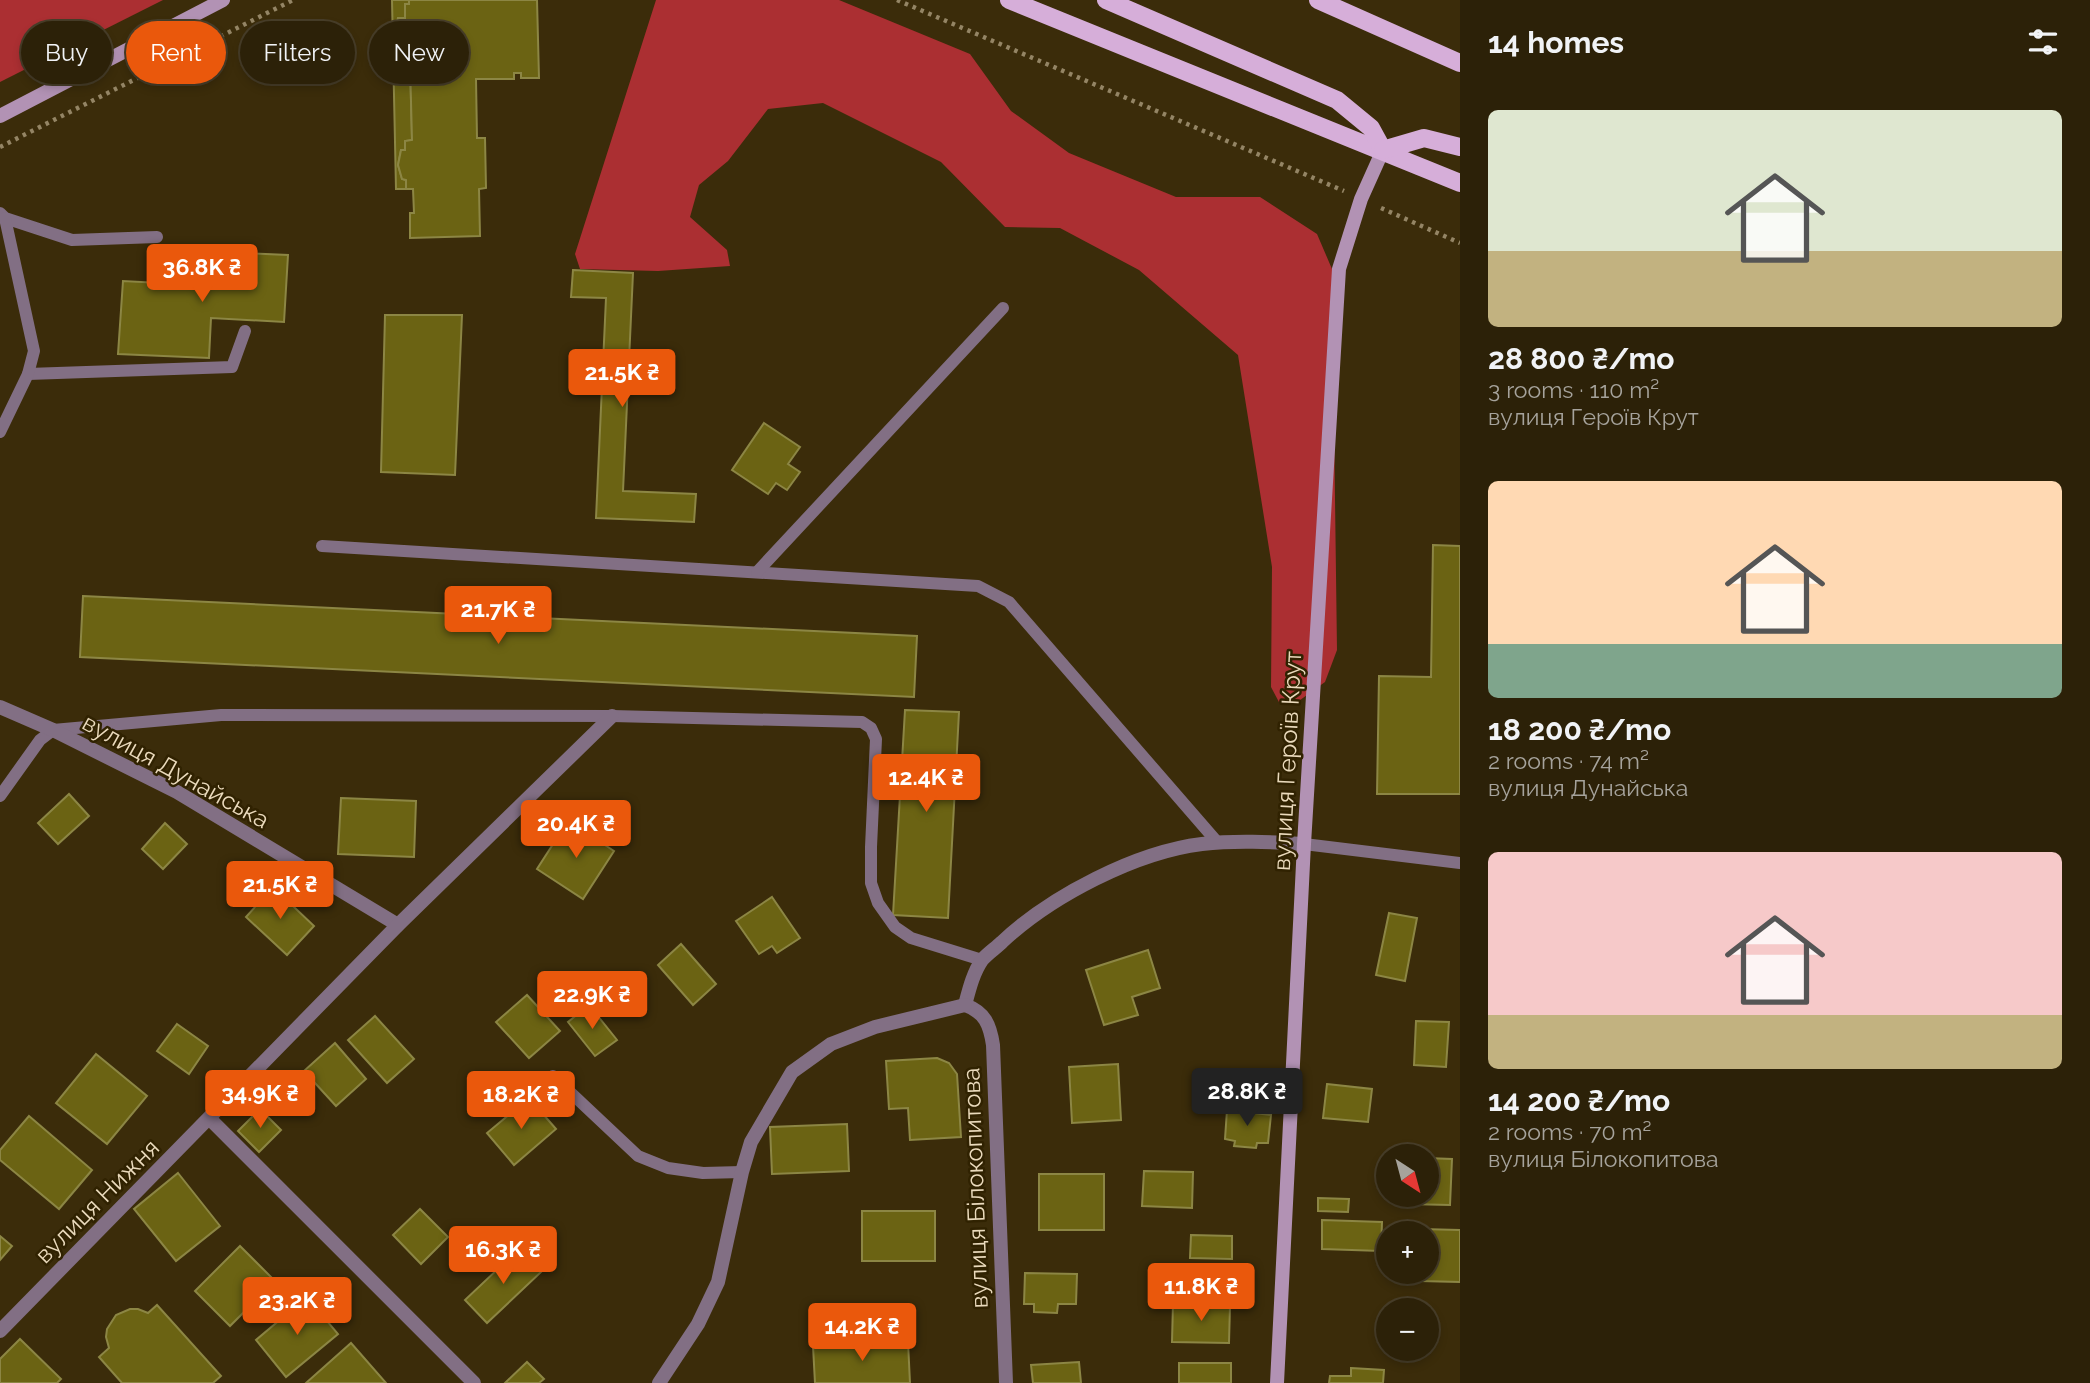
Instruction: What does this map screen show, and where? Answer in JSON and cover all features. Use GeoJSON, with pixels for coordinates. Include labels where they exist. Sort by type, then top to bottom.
{"type":"FeatureCollection","features":[{"type":"Feature","properties":{"kind":"main road"},"geometry":{"type":"LineString","coordinates":[[1009,0],[1460,183]]}},
{"type":"Feature","properties":{"kind":"main road"},"geometry":{"type":"LineString","coordinates":[[1106,0],[1337,100],[1371,128],[1383,150]]}},
{"type":"Feature","properties":{"kind":"main road"},"geometry":{"type":"LineString","coordinates":[[1318,0],[1460,63]]}},
{"type":"Feature","properties":{"kind":"main road"},"geometry":{"type":"LineString","coordinates":[[1383,150],[1424,138],[1460,147]]}},
{"type":"Feature","properties":{"kind":"street"},"geometry":{"type":"LineString","coordinates":[[0,116],[223,0]]}},
{"type":"Feature","properties":{"kind":"street","name":"вулиця Героїв Крут"},"geometry":{"type":"LineString","coordinates":[[1277,1383],[1304,844],[1339,269],[1361,199],[1383,150]]}},
{"type":"Feature","properties":{"kind":"street","name":"вулиця Дунайська"},"geometry":{"type":"LineString","coordinates":[[0,707],[53,730],[177,792],[398,925]]}},
{"type":"Feature","properties":{"kind":"street","name":"вулиця Нижня"},"geometry":{"type":"LineString","coordinates":[[0,1331],[398,925],[612,716]]}},
{"type":"Feature","properties":{"kind":"street"},"geometry":{"type":"LineString","coordinates":[[659,1383],[698,1324],[718,1282],[751,1142],[792,1072],[831,1044],[875,1027],[965,1005],[971,983],[982,960],[1017,928],[1095,880],[1133,862],[1200,844],[1248,841],[1304,844]]}},
{"type":"Feature","properties":{"kind":"street","name":"вулиця Білокопитова"},"geometry":{"type":"LineString","coordinates":[[965,1005],[976,1009],[984,1018],[990,1030],[992,1045],[1006,1383]]}},
{"type":"Feature","properties":{"kind":"street"},"geometry":{"type":"LineString","coordinates":[[210,1119],[474,1383]]}},
{"type":"Feature","properties":{"kind":"lane"},"geometry":{"type":"LineString","coordinates":[[3,216],[72,240],[157,237]]}},
{"type":"Feature","properties":{"kind":"lane"},"geometry":{"type":"LineString","coordinates":[[0,432],[28,373],[34,351],[3,216]]}},
{"type":"Feature","properties":{"kind":"lane"},"geometry":{"type":"LineString","coordinates":[[757,572],[1003,308]]}},
{"type":"Feature","properties":{"kind":"lane"},"geometry":{"type":"LineString","coordinates":[[28,373],[232,367],[245,331]]}},
{"type":"Feature","properties":{"kind":"lane"},"geometry":{"type":"LineString","coordinates":[[322,546],[978,586],[1009,602],[1218,843]]}},
{"type":"Feature","properties":{"kind":"lane"},"geometry":{"type":"LineString","coordinates":[[0,796],[40,740],[53,730],[221,715],[612,716],[853,722],[867,725],[876,739],[871,883],[878,903],[895,927],[911,938],[982,960]]}},
{"type":"Feature","properties":{"kind":"lane"},"geometry":{"type":"LineString","coordinates":[[1304,844],[1460,863]]}},
{"type":"Feature","properties":{"kind":"lane"},"geometry":{"type":"LineString","coordinates":[[553,1076],[638,1156],[668,1168],[703,1172],[742,1172]]}},
{"type":"Feature","properties":{"kind":"path"},"geometry":{"type":"LineString","coordinates":[[0,147],[293,0]]}},
{"type":"Feature","properties":{"kind":"path"},"geometry":{"type":"LineString","coordinates":[[897,0],[1460,243]]}},
{"type":"Feature","properties":{"kind":"shaded area"},"geometry":{"type":"Polygon","coordinates":[[[0,0],[163,0],[112,26],[112,21],[21,21],[21,71],[0,82],[0,0]]]}},
{"type":"Feature","properties":{"kind":"shaded area"},"geometry":{"type":"Polygon","coordinates":[[[656,0],[839,0],[970,54],[1011,111],[1069,153],[1176,197],[1260,197],[1317,234],[1332,269],[1337,650],[1325,682],[1296,703],[1280,704],[1271,687],[1272,567],[1238,355],[1139,270],[1060,228],[1005,227],[941,162],[823,103],[768,109],[728,161],[699,185],[690,217],[727,250],[730,266],[658,271],[580,269],[575,254],[656,0]]]}},
{"type":"Feature","properties":{"kind":"building"},"geometry":{"type":"Polygon","coordinates":[[[392,0],[409,0],[409,4],[405,4],[405,18],[392,21],[392,0]]]}},
{"type":"Feature","properties":{"kind":"building"},"geometry":{"type":"Polygon","coordinates":[[[409,0],[537,0],[539,78],[521,78],[521,73],[514,73],[514,79],[476,79],[477,138],[485,138],[486,188],[479,189],[480,236],[410,238],[410,213],[414,213],[413,189],[406,189],[406,180],[402,179],[398,165],[401,150],[405,150],[405,141],[412,140],[411,84],[469,84],[469,21],[397,21],[398,18],[405,18],[405,4],[409,4],[409,0]]]}},
{"type":"Feature","properties":{"kind":"building"},"geometry":{"type":"Polygon","coordinates":[[[394,84],[411,84],[412,140],[405,141],[405,150],[401,150],[398,165],[402,179],[406,180],[406,189],[396,189],[394,84]]]}},
{"type":"Feature","properties":{"kind":"building"},"geometry":{"type":"Polygon","coordinates":[[[200,251],[288,255],[284,322],[211,318],[209,358],[118,354],[123,281],[198,285],[200,251]]]}},
{"type":"Feature","properties":{"kind":"building"},"geometry":{"type":"Polygon","coordinates":[[[573,270],[633,273],[623,491],[696,494],[694,522],[596,518],[606,298],[571,297],[573,270]]]}},
{"type":"Feature","properties":{"kind":"building"},"geometry":{"type":"Polygon","coordinates":[[[385,315],[462,315],[455,475],[381,472],[385,315]]]}},
{"type":"Feature","properties":{"kind":"building"},"geometry":{"type":"Polygon","coordinates":[[[764,423],[800,447],[788,464],[800,472],[787,490],[776,483],[768,494],[732,470],[764,423]]]}},
{"type":"Feature","properties":{"kind":"building"},"geometry":{"type":"Polygon","coordinates":[[[1433,545],[1460,546],[1460,794],[1377,794],[1379,676],[1431,677],[1433,545]]]}},
{"type":"Feature","properties":{"kind":"building"},"geometry":{"type":"Polygon","coordinates":[[[83,596],[917,636],[914,697],[80,657],[83,596]]]}},
{"type":"Feature","properties":{"kind":"building"},"geometry":{"type":"Polygon","coordinates":[[[905,710],[959,712],[948,918],[893,915],[905,710]]]}},
{"type":"Feature","properties":{"kind":"building"},"geometry":{"type":"Polygon","coordinates":[[[69,794],[89,816],[58,844],[38,823],[69,794]]]}},
{"type":"Feature","properties":{"kind":"building"},"geometry":{"type":"Polygon","coordinates":[[[341,798],[416,801],[414,857],[338,854],[341,798]]]}},
{"type":"Feature","properties":{"kind":"building"},"geometry":{"type":"Polygon","coordinates":[[[568,821],[614,851],[583,899],[537,869],[568,821]]]}},
{"type":"Feature","properties":{"kind":"building"},"geometry":{"type":"Polygon","coordinates":[[[165,823],[187,844],[163,869],[142,849],[165,823]]]}},
{"type":"Feature","properties":{"kind":"building"},"geometry":{"type":"Polygon","coordinates":[[[273,887],[314,926],[287,955],[246,917],[273,887]]]}},
{"type":"Feature","properties":{"kind":"building"},"geometry":{"type":"Polygon","coordinates":[[[772,897],[800,938],[777,953],[772,946],[759,954],[736,921],[772,897]]]}},
{"type":"Feature","properties":{"kind":"building"},"geometry":{"type":"Polygon","coordinates":[[[1389,913],[1417,918],[1405,981],[1376,975],[1389,913]]]}},
{"type":"Feature","properties":{"kind":"building"},"geometry":{"type":"Polygon","coordinates":[[[681,944],[716,984],[693,1005],[658,965],[681,944]]]}},
{"type":"Feature","properties":{"kind":"building"},"geometry":{"type":"Polygon","coordinates":[[[1148,950],[1160,988],[1132,997],[1138,1015],[1104,1025],[1086,970],[1148,950]]]}},
{"type":"Feature","properties":{"kind":"building"},"geometry":{"type":"Polygon","coordinates":[[[527,995],[560,1031],[529,1058],[496,1022],[527,995]]]}},
{"type":"Feature","properties":{"kind":"building"},"geometry":{"type":"Polygon","coordinates":[[[589,1005],[617,1040],[595,1056],[568,1022],[589,1005]]]}},
{"type":"Feature","properties":{"kind":"building"},"geometry":{"type":"Polygon","coordinates":[[[375,1016],[414,1059],[387,1083],[348,1040],[375,1016]]]}},
{"type":"Feature","properties":{"kind":"building"},"geometry":{"type":"Polygon","coordinates":[[[1416,1021],[1449,1022],[1446,1067],[1414,1065],[1416,1021]]]}},
{"type":"Feature","properties":{"kind":"building"},"geometry":{"type":"Polygon","coordinates":[[[177,1024],[208,1046],[189,1074],[157,1051],[177,1024]]]}},
{"type":"Feature","properties":{"kind":"building"},"geometry":{"type":"Polygon","coordinates":[[[335,1043],[366,1079],[336,1106],[304,1071],[335,1043]]]}},
{"type":"Feature","properties":{"kind":"building"},"geometry":{"type":"Polygon","coordinates":[[[96,1054],[147,1096],[107,1144],[56,1103],[96,1054]]]}},
{"type":"Feature","properties":{"kind":"building"},"geometry":{"type":"Polygon","coordinates":[[[937,1058],[949,1063],[957,1074],[961,1137],[910,1140],[908,1108],[889,1109],[886,1061],[937,1058]]]}},
{"type":"Feature","properties":{"kind":"building"},"geometry":{"type":"Polygon","coordinates":[[[1118,1064],[1121,1120],[1072,1123],[1069,1067],[1118,1064]]]}},
{"type":"Feature","properties":{"kind":"building"},"geometry":{"type":"Polygon","coordinates":[[[1327,1084],[1372,1089],[1368,1122],[1323,1118],[1327,1084]]]}},
{"type":"Feature","properties":{"kind":"building"},"geometry":{"type":"Polygon","coordinates":[[[529,1098],[556,1129],[514,1165],[487,1133],[529,1098]]]}},
{"type":"Feature","properties":{"kind":"building"},"geometry":{"type":"Polygon","coordinates":[[[260,1109],[281,1130],[259,1152],[238,1131],[260,1109]]]}},
{"type":"Feature","properties":{"kind":"building"},"geometry":{"type":"Polygon","coordinates":[[[1227,1110],[1271,1115],[1268,1143],[1257,1143],[1256,1148],[1234,1146],[1235,1141],[1225,1139],[1227,1110]]]}},
{"type":"Feature","properties":{"kind":"building"},"geometry":{"type":"Polygon","coordinates":[[[29,1116],[92,1170],[59,1209],[0,1160],[0,1150],[29,1116]]]}},
{"type":"Feature","properties":{"kind":"building"},"geometry":{"type":"Polygon","coordinates":[[[847,1124],[849,1171],[772,1174],[770,1127],[847,1124]]]}},
{"type":"Feature","properties":{"kind":"building"},"geometry":{"type":"Polygon","coordinates":[[[1439,1158],[1452,1159],[1450,1205],[1439,1205],[1439,1158]]]}},
{"type":"Feature","properties":{"kind":"building"},"geometry":{"type":"Polygon","coordinates":[[[1144,1171],[1193,1172],[1192,1208],[1142,1206],[1144,1171]]]}},
{"type":"Feature","properties":{"kind":"building"},"geometry":{"type":"Polygon","coordinates":[[[178,1173],[220,1226],[176,1261],[134,1209],[178,1173]]]}},
{"type":"Feature","properties":{"kind":"building"},"geometry":{"type":"Polygon","coordinates":[[[1039,1174],[1104,1174],[1104,1230],[1039,1230],[1039,1174]]]}},
{"type":"Feature","properties":{"kind":"building"},"geometry":{"type":"Polygon","coordinates":[[[1318,1198],[1349,1199],[1348,1212],[1318,1211],[1318,1198]]]}},
{"type":"Feature","properties":{"kind":"building"},"geometry":{"type":"Polygon","coordinates":[[[420,1209],[448,1237],[421,1264],[393,1235],[420,1209]]]}},
{"type":"Feature","properties":{"kind":"building"},"geometry":{"type":"Polygon","coordinates":[[[862,1211],[935,1211],[935,1261],[862,1261],[862,1211]]]}},
{"type":"Feature","properties":{"kind":"building"},"geometry":{"type":"Polygon","coordinates":[[[1322,1220],[1376,1222],[1376,1251],[1322,1249],[1322,1220]]]}},
{"type":"Feature","properties":{"kind":"building"},"geometry":{"type":"Polygon","coordinates":[[[1439,1229],[1460,1230],[1460,1282],[1439,1281],[1439,1229]]]}},
{"type":"Feature","properties":{"kind":"building"},"geometry":{"type":"Polygon","coordinates":[[[1191,1235],[1232,1236],[1232,1259],[1190,1258],[1191,1235]]]}},
{"type":"Feature","properties":{"kind":"building"},"geometry":{"type":"Polygon","coordinates":[[[0,1236],[12,1246],[0,1260],[0,1236]]]}},
{"type":"Feature","properties":{"kind":"building"},"geometry":{"type":"Polygon","coordinates":[[[240,1246],[275,1281],[230,1326],[195,1291],[240,1246]]]}},
{"type":"Feature","properties":{"kind":"building"},"geometry":{"type":"Polygon","coordinates":[[[519,1249],[541,1272],[487,1323],[465,1300],[519,1249]]]}},
{"type":"Feature","properties":{"kind":"building"},"geometry":{"type":"Polygon","coordinates":[[[1025,1273],[1077,1274],[1076,1304],[1058,1304],[1057,1313],[1034,1312],[1034,1304],[1024,1304],[1025,1273]]]}},
{"type":"Feature","properties":{"kind":"building"},"geometry":{"type":"Polygon","coordinates":[[[307,1297],[338,1334],[286,1377],[256,1340],[307,1297]]]}},
{"type":"Feature","properties":{"kind":"building"},"geometry":{"type":"Polygon","coordinates":[[[1173,1303],[1230,1305],[1229,1343],[1172,1342],[1173,1303]]]}},
{"type":"Feature","properties":{"kind":"building"},"geometry":{"type":"Polygon","coordinates":[[[157,1305],[221,1376],[213,1383],[122,1383],[99,1357],[109,1348],[107,1329],[116,1315],[130,1309],[148,1313],[157,1305]]]}},
{"type":"Feature","properties":{"kind":"building"},"geometry":{"type":"Polygon","coordinates":[[[20,1339],[61,1379],[57,1383],[0,1383],[0,1359],[20,1339]]]}},
{"type":"Feature","properties":{"kind":"building"},"geometry":{"type":"Polygon","coordinates":[[[908,1342],[910,1383],[815,1383],[813,1346],[908,1342]]]}},
{"type":"Feature","properties":{"kind":"building"},"geometry":{"type":"Polygon","coordinates":[[[351,1343],[386,1383],[306,1383],[351,1343]]]}},
{"type":"Feature","properties":{"kind":"building"},"geometry":{"type":"Polygon","coordinates":[[[527,1362],[544,1379],[539,1383],[505,1383],[527,1362]]]}},
{"type":"Feature","properties":{"kind":"building"},"geometry":{"type":"Polygon","coordinates":[[[1079,1362],[1081,1383],[1033,1383],[1031,1365],[1079,1362]]]}},
{"type":"Feature","properties":{"kind":"building"},"geometry":{"type":"Polygon","coordinates":[[[1179,1363],[1231,1363],[1231,1383],[1179,1383],[1179,1363]]]}},
{"type":"Feature","properties":{"kind":"building"},"geometry":{"type":"Polygon","coordinates":[[[1351,1368],[1384,1370],[1383,1383],[1329,1383],[1330,1376],[1351,1376],[1351,1368]]]}}]}
